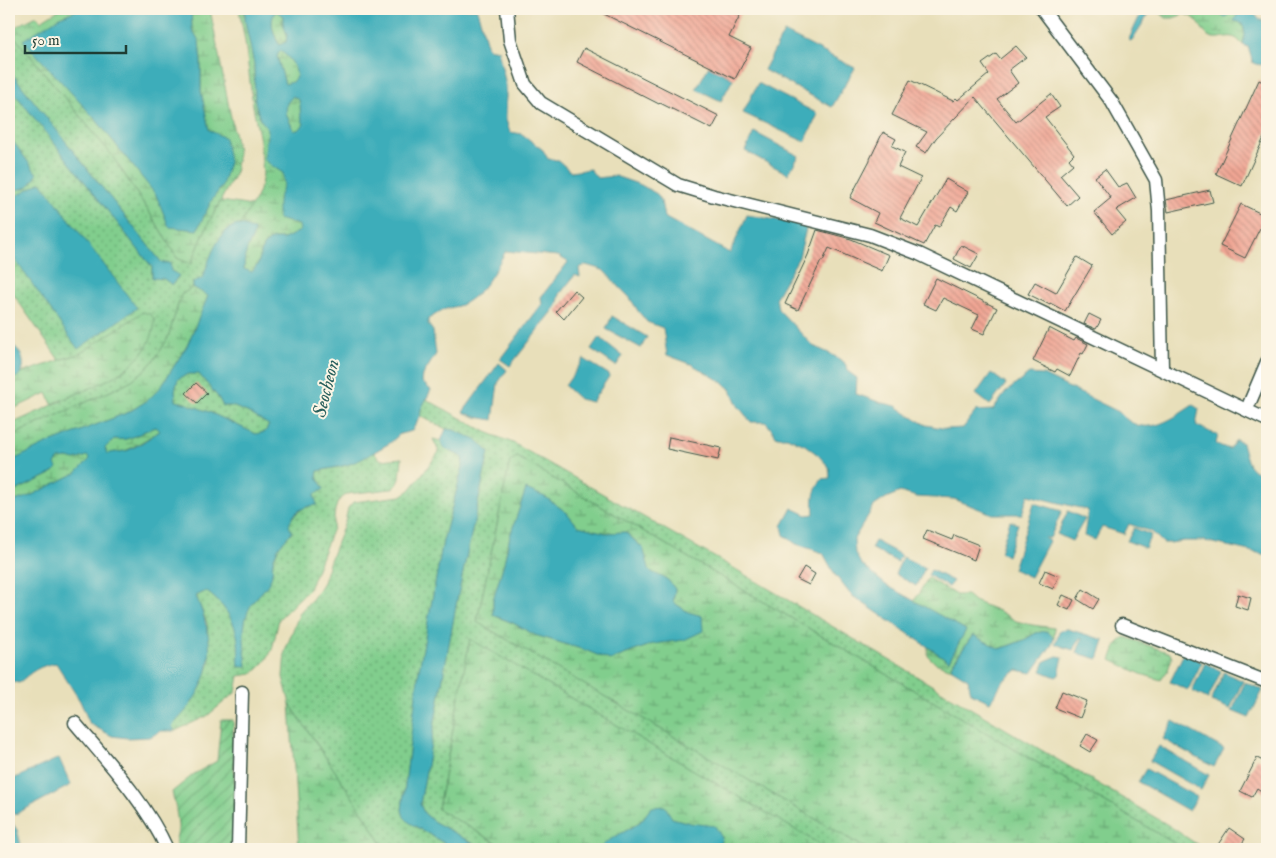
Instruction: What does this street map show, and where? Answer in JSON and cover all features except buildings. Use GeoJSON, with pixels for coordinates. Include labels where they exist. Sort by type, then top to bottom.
{"type":"FeatureCollection","features":[{"type":"Feature","properties":{"kind":"street"},"geometry":{"type":"LineString","coordinates":[[507,9],[510,40],[525,84],[541,103],[678,185],[714,196],[860,232],[919,254],[1267,420]]}},
{"type":"Feature","properties":{"kind":"street"},"geometry":{"type":"LineString","coordinates":[[1042,9],[1112,102],[1156,180],[1159,211],[1162,369]]}},
{"type":"Feature","properties":{"kind":"street"},"geometry":{"type":"LineString","coordinates":[[1246,409],[1267,362]]}},
{"type":"Feature","properties":{"kind":"street"},"geometry":{"type":"LineString","coordinates":[[1122,625],[1267,682]]}},
{"type":"Feature","properties":{"kind":"street"},"geometry":{"type":"LineString","coordinates":[[238,849],[242,692]]}},
{"type":"Feature","properties":{"kind":"street"},"geometry":{"type":"LineString","coordinates":[[75,724],[108,761],[146,811],[167,849]]}},
{"type":"Feature","properties":{"kind":"green space"},"geometry":{"type":"Polygon","coordinates":[[[60,9],[80,9],[60,17],[97,121],[157,195],[169,227],[212,200],[222,186],[201,91],[199,41],[192,29],[191,9],[210,9],[238,152],[235,174],[208,224],[191,264],[177,258],[111,154],[9,30],[37,16],[41,21],[60,9]]]}},
{"type":"Feature","properties":{"kind":"green space"},"geometry":{"type":"Polygon","coordinates":[[[239,9],[245,9],[245,21],[254,64],[255,102],[260,119],[269,128],[271,165],[283,173],[284,184],[278,202],[300,225],[301,231],[284,239],[272,239],[263,246],[258,264],[252,273],[244,269],[244,266],[246,251],[254,230],[240,225],[256,198],[263,174],[260,141],[239,9]]]}},
{"type":"Feature","properties":{"kind":"green space"},"geometry":{"type":"Polygon","coordinates":[[[1156,9],[1219,9],[1219,13],[1239,13],[1234,21],[1243,25],[1245,34],[1243,45],[1234,37],[1213,38],[1208,36],[1197,21],[1188,15],[1184,14],[1173,18],[1166,18],[1156,9]]]}},
{"type":"Feature","properties":{"kind":"green space"},"geometry":{"type":"Polygon","coordinates":[[[276,11],[283,16],[283,23],[287,34],[286,43],[279,45],[272,23],[276,11]]]}},
{"type":"Feature","properties":{"kind":"green space"},"geometry":{"type":"Polygon","coordinates":[[[9,30],[111,154],[177,258],[191,264],[208,224],[221,201],[252,206],[240,225],[230,228],[220,238],[203,278],[193,282],[193,287],[181,295],[168,338],[155,359],[145,370],[132,380],[113,390],[9,437],[9,425],[107,380],[128,368],[79,354],[59,360],[9,288],[9,190],[37,174],[9,136],[9,86],[152,267],[152,278],[164,279],[172,285],[179,275],[170,271],[170,263],[162,263],[9,70],[9,30]]]}},
{"type":"Feature","properties":{"kind":"green space"},"geometry":{"type":"Polygon","coordinates":[[[280,51],[292,62],[295,68],[297,76],[292,83],[285,84],[277,56],[280,51]]]}},
{"type":"Feature","properties":{"kind":"green space"},"geometry":{"type":"Polygon","coordinates":[[[293,96],[299,100],[301,117],[304,124],[300,129],[294,131],[286,114],[287,102],[293,96]]]}},
{"type":"Feature","properties":{"kind":"green space"},"geometry":{"type":"Polygon","coordinates":[[[193,287],[209,296],[187,346],[160,388],[148,400],[129,412],[45,445],[9,462],[9,437],[113,390],[132,380],[145,370],[155,359],[168,338],[181,295],[193,287]]]}},
{"type":"Feature","properties":{"kind":"green space"},"geometry":{"type":"Polygon","coordinates":[[[143,312],[150,314],[155,320],[151,337],[143,352],[131,364],[101,383],[52,404],[47,393],[9,411],[9,380],[14,379],[21,373],[79,354],[143,312]]]}},
{"type":"Feature","properties":{"kind":"green space"},"geometry":{"type":"Polygon","coordinates":[[[188,374],[199,374],[223,406],[232,406],[247,412],[269,425],[265,432],[256,434],[209,412],[176,401],[175,390],[178,379],[188,374]]]}},
{"type":"Feature","properties":{"kind":"green space"},"geometry":{"type":"Polygon","coordinates":[[[426,399],[486,432],[513,443],[737,570],[1168,825],[1204,849],[1184,849],[517,457],[510,461],[477,622],[867,849],[828,849],[470,639],[438,809],[507,849],[483,849],[433,821],[424,813],[420,804],[457,600],[489,452],[454,430],[446,429],[420,416],[426,399]]]}},
{"type":"Feature","properties":{"kind":"green space"},"geometry":{"type":"Polygon","coordinates":[[[155,427],[160,431],[135,446],[125,451],[107,454],[105,448],[114,439],[130,438],[155,427]]]}},
{"type":"Feature","properties":{"kind":"green space"},"geometry":{"type":"Polygon","coordinates":[[[433,439],[441,441],[444,448],[462,457],[463,466],[443,541],[419,670],[402,810],[410,823],[454,849],[385,849],[290,704],[283,677],[285,651],[300,612],[313,598],[323,582],[345,522],[348,508],[353,502],[401,496],[410,490],[439,452],[433,439]]]}},
{"type":"Feature","properties":{"kind":"green space"},"geometry":{"type":"Polygon","coordinates":[[[374,452],[381,460],[402,458],[400,479],[397,485],[391,489],[347,494],[338,501],[333,528],[309,589],[279,619],[272,650],[265,662],[252,674],[239,676],[236,692],[207,716],[175,731],[172,726],[189,706],[201,687],[210,662],[207,623],[196,596],[206,591],[227,612],[236,632],[239,667],[247,666],[243,635],[247,610],[272,574],[273,562],[279,546],[284,540],[291,518],[306,506],[314,495],[318,471],[347,465],[374,452]]]}},
{"type":"Feature","properties":{"kind":"green space"},"geometry":{"type":"Polygon","coordinates":[[[87,456],[90,459],[76,473],[30,496],[9,503],[9,494],[51,474],[59,459],[68,458],[75,460],[87,456]]]}},
{"type":"Feature","properties":{"kind":"green space"},"geometry":{"type":"Polygon","coordinates":[[[517,457],[1184,849],[867,849],[477,622],[510,461],[517,457]],[[526,490],[510,536],[493,600],[493,615],[535,635],[585,650],[610,660],[653,644],[684,640],[702,616],[688,612],[673,602],[675,589],[668,580],[649,571],[643,548],[626,532],[606,533],[578,526],[566,512],[545,497],[526,490]]]}},
{"type":"Feature","properties":{"kind":"green space"},"geometry":{"type":"Polygon","coordinates":[[[928,578],[956,595],[967,595],[974,601],[1001,612],[1016,621],[1055,628],[1054,638],[1046,631],[1036,633],[1024,640],[999,649],[973,635],[951,665],[952,669],[935,663],[928,656],[928,647],[949,661],[966,630],[914,601],[928,578]]]}},
{"type":"Feature","properties":{"kind":"green space"},"geometry":{"type":"Polygon","coordinates":[[[1125,637],[1170,653],[1172,658],[1168,670],[1161,680],[1141,674],[1111,660],[1117,644],[1125,637]]]}},
{"type":"Feature","properties":{"kind":"green space"},"geometry":{"type":"Polygon","coordinates":[[[470,639],[828,849],[718,849],[722,838],[690,823],[672,818],[652,807],[642,820],[599,849],[507,849],[438,809],[470,639]]]}},
{"type":"Feature","properties":{"kind":"green space"},"geometry":{"type":"Polygon","coordinates":[[[290,704],[367,819],[385,849],[299,849],[290,704]]]}},
{"type":"Feature","properties":{"kind":"green space"},"geometry":{"type":"Polygon","coordinates":[[[221,720],[233,720],[234,849],[177,849],[178,825],[172,792],[194,774],[217,761],[221,720]]]}},
{"type":"Feature","properties":{"kind":"water"},"geometry":{"type":"Polygon","coordinates":[[[80,9],[191,9],[192,29],[199,41],[201,91],[209,130],[225,138],[229,162],[222,186],[212,200],[197,230],[169,227],[156,195],[97,121],[23,40],[60,17],[80,9]]]}},
{"type":"Feature","properties":{"kind":"water","name":"Seocheon"},"geometry":{"type":"Polygon","coordinates":[[[245,9],[477,9],[488,48],[498,50],[506,85],[506,120],[510,132],[522,134],[543,150],[548,159],[558,160],[571,172],[590,169],[597,178],[615,176],[641,185],[657,194],[661,201],[664,217],[730,253],[747,215],[807,225],[799,257],[776,297],[778,309],[813,346],[844,362],[850,373],[857,378],[856,394],[896,406],[926,425],[947,429],[963,428],[976,411],[993,410],[1006,392],[1029,374],[1043,375],[1119,412],[1137,425],[1147,426],[1165,422],[1193,405],[1199,409],[1196,425],[1218,434],[1216,444],[1229,449],[1236,440],[1242,443],[1251,468],[1267,476],[1267,555],[1205,541],[1163,543],[1152,532],[1129,524],[1124,534],[1102,527],[1095,540],[1084,536],[1088,510],[1028,495],[1022,514],[992,514],[954,499],[917,497],[900,492],[874,506],[854,539],[855,553],[861,564],[886,585],[966,630],[949,661],[851,595],[835,575],[823,553],[796,544],[784,535],[782,526],[792,508],[807,515],[814,514],[815,491],[822,479],[830,478],[829,467],[805,445],[787,437],[777,437],[766,422],[751,422],[738,406],[731,390],[722,382],[691,364],[667,355],[663,328],[647,322],[630,298],[603,270],[586,265],[579,268],[580,277],[575,275],[560,294],[557,306],[510,366],[500,359],[542,304],[541,297],[568,262],[558,256],[506,251],[493,274],[476,295],[461,305],[444,310],[428,319],[428,324],[433,331],[436,354],[423,375],[422,382],[431,390],[412,431],[400,434],[390,443],[362,459],[347,465],[318,471],[317,477],[324,489],[314,495],[317,505],[303,508],[295,513],[289,526],[292,532],[283,542],[273,561],[272,575],[269,583],[253,602],[246,617],[244,633],[247,666],[239,667],[236,632],[227,612],[206,591],[196,596],[209,638],[210,652],[208,665],[199,691],[188,708],[172,726],[175,731],[161,731],[150,737],[127,738],[112,736],[90,724],[80,701],[56,663],[36,670],[19,683],[9,681],[9,503],[30,496],[76,473],[90,459],[87,456],[75,460],[68,458],[59,459],[55,464],[57,468],[51,474],[9,494],[9,462],[44,445],[129,412],[148,400],[160,388],[187,346],[208,296],[193,287],[193,282],[203,278],[215,246],[226,231],[239,225],[254,230],[253,238],[247,249],[244,266],[244,269],[252,272],[258,264],[263,246],[272,239],[284,239],[300,231],[299,225],[278,219],[278,201],[284,184],[283,173],[264,159],[268,129],[260,119],[255,102],[254,64],[245,21],[245,9]],[[276,11],[272,23],[279,45],[286,42],[287,35],[283,16],[276,11]],[[280,51],[277,56],[285,84],[292,82],[297,76],[295,68],[287,56],[280,51]],[[293,96],[287,103],[286,114],[294,131],[300,129],[304,124],[301,117],[299,100],[293,96]],[[188,374],[178,379],[175,390],[176,401],[209,412],[256,434],[265,432],[269,425],[247,412],[232,406],[223,406],[199,374],[188,374]],[[155,427],[120,440],[114,439],[105,448],[107,454],[131,449],[160,431],[155,427]]]}},
{"type":"Feature","properties":{"kind":"water"},"geometry":{"type":"Polygon","coordinates":[[[1143,9],[1152,9],[1130,41],[1129,39],[1143,9]]]}},
{"type":"Feature","properties":{"kind":"water"},"geometry":{"type":"Polygon","coordinates":[[[1219,9],[1250,9],[1259,19],[1267,23],[1267,62],[1260,65],[1253,63],[1248,47],[1243,45],[1245,34],[1243,25],[1234,21],[1238,13],[1231,13],[1225,17],[1219,13],[1219,9]]]}},
{"type":"Feature","properties":{"kind":"water"},"geometry":{"type":"Polygon","coordinates":[[[784,32],[855,68],[832,107],[764,70],[784,32]]]}},
{"type":"Feature","properties":{"kind":"water"},"geometry":{"type":"Polygon","coordinates":[[[709,66],[733,79],[721,101],[696,89],[709,66]]]}},
{"type":"Feature","properties":{"kind":"water"},"geometry":{"type":"Polygon","coordinates":[[[9,70],[162,263],[170,263],[171,271],[179,275],[172,285],[164,279],[152,278],[152,267],[9,86],[9,70]]]}},
{"type":"Feature","properties":{"kind":"water"},"geometry":{"type":"Polygon","coordinates":[[[758,83],[818,114],[805,142],[743,113],[758,83]]]}},
{"type":"Feature","properties":{"kind":"water"},"geometry":{"type":"Polygon","coordinates":[[[754,132],[799,156],[788,174],[745,151],[754,132]]]}},
{"type":"Feature","properties":{"kind":"water"},"geometry":{"type":"Polygon","coordinates":[[[9,136],[37,174],[29,185],[22,189],[9,190],[9,136]]]}},
{"type":"Feature","properties":{"kind":"water"},"geometry":{"type":"Polygon","coordinates":[[[41,182],[137,308],[78,349],[9,251],[9,200],[41,182]]]}},
{"type":"Feature","properties":{"kind":"water"},"geometry":{"type":"Polygon","coordinates":[[[612,316],[647,337],[641,348],[606,329],[612,316]]]}},
{"type":"Feature","properties":{"kind":"water"},"geometry":{"type":"Polygon","coordinates":[[[599,337],[623,356],[616,366],[591,349],[599,337]]]}},
{"type":"Feature","properties":{"kind":"water"},"geometry":{"type":"Polygon","coordinates":[[[9,343],[19,352],[22,357],[23,366],[19,375],[9,380],[9,343]]]}},
{"type":"Feature","properties":{"kind":"water"},"geometry":{"type":"Polygon","coordinates":[[[584,359],[610,375],[592,402],[579,399],[565,386],[584,359]]]}},
{"type":"Feature","properties":{"kind":"water"},"geometry":{"type":"Polygon","coordinates":[[[499,363],[507,370],[498,383],[493,420],[463,412],[499,363]]]}},
{"type":"Feature","properties":{"kind":"water"},"geometry":{"type":"Polygon","coordinates":[[[991,373],[1006,384],[990,405],[976,394],[991,373]]]}},
{"type":"Feature","properties":{"kind":"water"},"geometry":{"type":"Polygon","coordinates":[[[446,429],[454,430],[478,441],[489,452],[457,600],[420,804],[424,813],[433,821],[483,849],[454,849],[410,823],[404,817],[402,810],[419,670],[443,541],[463,466],[462,457],[444,448],[441,441],[446,429]]]}},
{"type":"Feature","properties":{"kind":"water"},"geometry":{"type":"Polygon","coordinates":[[[526,489],[545,497],[566,512],[578,526],[606,533],[625,532],[643,548],[650,571],[668,580],[675,589],[673,602],[688,612],[702,616],[703,631],[684,640],[653,644],[610,660],[585,650],[535,635],[493,615],[493,600],[510,536],[526,489]]]}},
{"type":"Feature","properties":{"kind":"water"},"geometry":{"type":"Polygon","coordinates":[[[1034,503],[1062,511],[1050,538],[1045,538],[1049,541],[1030,577],[1013,569],[1034,503]]]}},
{"type":"Feature","properties":{"kind":"water"},"geometry":{"type":"Polygon","coordinates":[[[1068,511],[1085,519],[1072,541],[1057,534],[1068,511]]]}},
{"type":"Feature","properties":{"kind":"water"},"geometry":{"type":"Polygon","coordinates":[[[1010,521],[1018,524],[1007,556],[1000,552],[1010,521]]]}},
{"type":"Feature","properties":{"kind":"water"},"geometry":{"type":"Polygon","coordinates":[[[1134,528],[1151,535],[1145,548],[1127,541],[1134,528]]]}},
{"type":"Feature","properties":{"kind":"water"},"geometry":{"type":"Polygon","coordinates":[[[875,541],[901,555],[897,562],[871,548],[875,541]]]}},
{"type":"Feature","properties":{"kind":"water"},"geometry":{"type":"Polygon","coordinates":[[[903,557],[925,568],[916,586],[895,574],[903,557]]]}},
{"type":"Feature","properties":{"kind":"water"},"geometry":{"type":"Polygon","coordinates":[[[931,570],[953,581],[948,587],[928,575],[931,570]]]}},
{"type":"Feature","properties":{"kind":"water"},"geometry":{"type":"Polygon","coordinates":[[[1068,629],[1104,640],[1098,659],[1077,653],[1082,638],[1079,639],[1073,650],[1055,644],[1060,630],[1068,629]]]}},
{"type":"Feature","properties":{"kind":"water"},"geometry":{"type":"Polygon","coordinates":[[[1047,631],[1054,638],[1051,646],[1032,673],[1017,670],[1003,681],[990,702],[971,693],[968,679],[952,669],[951,666],[973,635],[1000,649],[1024,640],[1036,633],[1047,631]]]}},
{"type":"Feature","properties":{"kind":"water"},"geometry":{"type":"Polygon","coordinates":[[[1184,653],[1202,662],[1188,690],[1170,682],[1184,653]]]}},
{"type":"Feature","properties":{"kind":"water"},"geometry":{"type":"Polygon","coordinates":[[[1057,656],[1063,657],[1059,675],[1056,677],[1041,671],[1045,661],[1057,656]]]}},
{"type":"Feature","properties":{"kind":"water"},"geometry":{"type":"Polygon","coordinates":[[[1205,663],[1221,671],[1208,699],[1192,691],[1205,663]]]}},
{"type":"Feature","properties":{"kind":"water"},"geometry":{"type":"Polygon","coordinates":[[[1224,672],[1243,681],[1230,709],[1211,701],[1224,672]]]}},
{"type":"Feature","properties":{"kind":"water"},"geometry":{"type":"Polygon","coordinates":[[[1245,682],[1263,690],[1249,718],[1232,711],[1245,682]]]}},
{"type":"Feature","properties":{"kind":"water"},"geometry":{"type":"Polygon","coordinates":[[[1173,721],[1224,749],[1214,767],[1163,739],[1173,721]]]}},
{"type":"Feature","properties":{"kind":"water"},"geometry":{"type":"Polygon","coordinates":[[[1159,746],[1209,775],[1201,790],[1150,761],[1159,746]]]}},
{"type":"Feature","properties":{"kind":"water"},"geometry":{"type":"Polygon","coordinates":[[[59,758],[71,785],[14,815],[9,804],[9,781],[59,758]]]}},
{"type":"Feature","properties":{"kind":"water"},"geometry":{"type":"Polygon","coordinates":[[[1146,769],[1197,797],[1189,811],[1138,782],[1146,769]]]}},
{"type":"Feature","properties":{"kind":"water"},"geometry":{"type":"Polygon","coordinates":[[[665,806],[672,818],[690,823],[715,826],[722,838],[718,849],[599,849],[637,824],[652,807],[665,806]]]}},
{"type":"Feature","properties":{"kind":"water"},"geometry":{"type":"Polygon","coordinates":[[[9,818],[17,830],[22,849],[9,849],[9,818]]]}}]}
